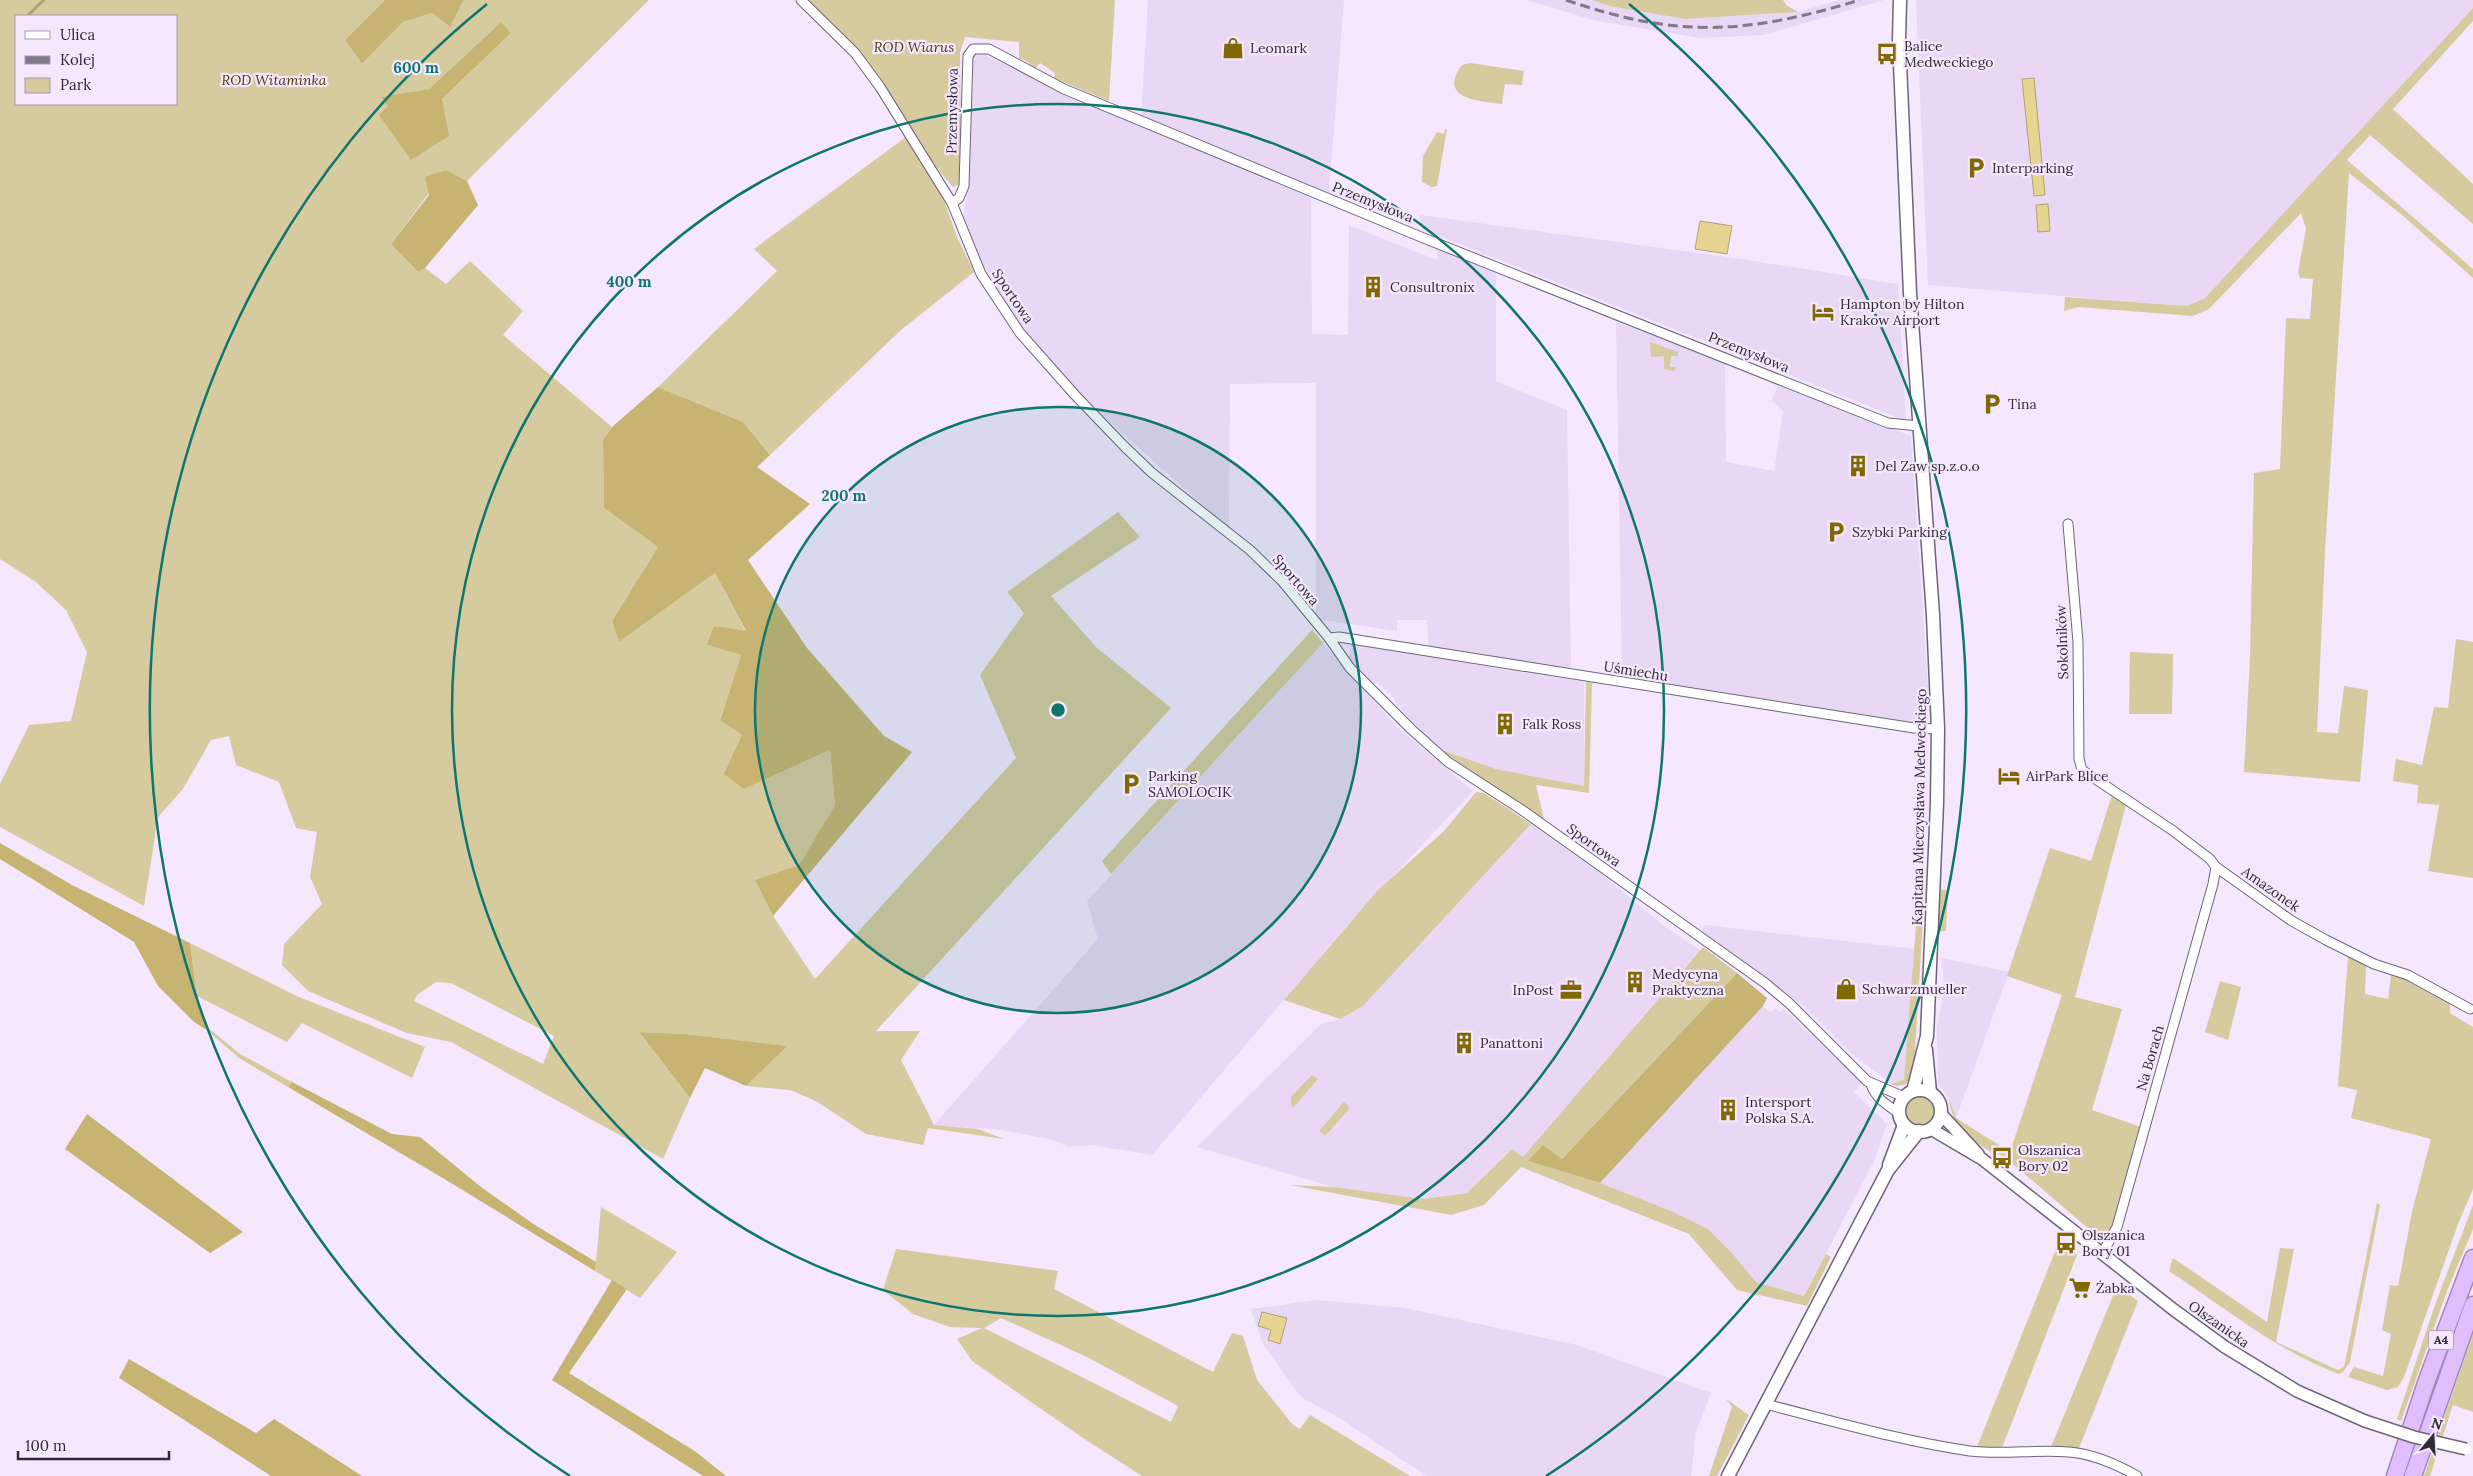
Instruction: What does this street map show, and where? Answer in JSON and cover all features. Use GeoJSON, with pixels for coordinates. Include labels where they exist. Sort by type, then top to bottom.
{"type":"FeatureCollection","features":[{"type":"Feature","properties":{"kind":"highway","name":"A4"},"geometry":{"type":"LineString","coordinates":[[2395,1476],[2427,1380],[2473,1258]]}},
{"type":"Feature","properties":{"kind":"highway","name":"A4"},"geometry":{"type":"LineString","coordinates":[[2413,1476],[2473,1305]]}},
{"type":"Feature","properties":{"kind":"main road","name":"Kapitana Mieczysława Medweckiego"},"geometry":{"type":"LineString","coordinates":[[1900,0],[1899,40],[1910,293],[1934,624],[1938,729],[1937,803],[1925,1045],[1930,1092]]}},
{"type":"Feature","properties":{"kind":"main road","name":"Kapitana Mieczysława Medweckiego"},"geometry":{"type":"LineString","coordinates":[[1908,1094],[1925,1045]]}},
{"type":"Feature","properties":{"kind":"main road"},"geometry":{"type":"LineString","coordinates":[[1728,1476],[1888,1170],[1908,1094],[1930,1092],[1939,1102],[1941,1114],[1888,1170]]}},
{"type":"Feature","properties":{"kind":"main road"},"geometry":{"type":"LineString","coordinates":[[1902,1119],[1925,1130]]}},
{"type":"Feature","properties":{"kind":"street","name":"Sportowa"},"geometry":{"type":"LineString","coordinates":[[801,0],[854,53],[880,87],[952,203],[981,274],[1020,333],[1046,364],[1150,472],[1250,550],[1282,581],[1330,638],[1350,668],[1411,729],[1448,762],[1529,815],[1764,983],[1790,1003],[1872,1084],[1908,1094]]}},
{"type":"Feature","properties":{"kind":"street","name":"Przemysłowa"},"geometry":{"type":"LineString","coordinates":[[952,203],[959,198],[964,186],[968,56],[973,49],[989,49],[1064,89],[1421,237],[1888,423],[1919,426]]}},
{"type":"Feature","properties":{"kind":"street","name":"Sokolników"},"geometry":{"type":"LineString","coordinates":[[2068,524],[2078,642],[2079,759]]}},
{"type":"Feature","properties":{"kind":"street","name":"Uśmiechu"},"geometry":{"type":"LineString","coordinates":[[1330,638],[1339,637],[1687,694],[1914,728],[1938,729]]}},
{"type":"Feature","properties":{"kind":"street","name":"Amazonek"},"geometry":{"type":"LineString","coordinates":[[2079,759],[2082,770],[2172,830],[2210,859],[2216,867],[2292,921],[2374,964],[2408,975],[2470,1009]]}},
{"type":"Feature","properties":{"kind":"street","name":"Na Borach"},"geometry":{"type":"LineString","coordinates":[[2102,1254],[2117,1227],[2213,884],[2216,867]]}},
{"type":"Feature","properties":{"kind":"street","name":"Sportowa"},"geometry":{"type":"LineString","coordinates":[[1872,1084],[1874,1093],[1902,1119]]}},
{"type":"Feature","properties":{"kind":"street","name":"Olszanicka"},"geometry":{"type":"LineString","coordinates":[[1941,1114],[1982,1159],[2193,1325],[2254,1366],[2310,1397],[2365,1421],[2431,1442],[2469,1449]]}},
{"type":"Feature","properties":{"kind":"street","name":"Olszanicka"},"geometry":{"type":"LineString","coordinates":[[1925,1130],[1982,1159]]}},
{"type":"Feature","properties":{"kind":"street"},"geometry":{"type":"LineString","coordinates":[[1765,1404],[1905,1440],[1953,1448],[1973,1451],[2070,1452],[2119,1466],[2137,1476]]}},
{"type":"Feature","properties":{"kind":"shaded area"},"geometry":{"type":"Polygon","coordinates":[[[385,0],[464,0],[450,27],[432,13],[403,22],[362,64],[345,40],[385,0]]]}},
{"type":"Feature","properties":{"kind":"shaded area"},"geometry":{"type":"Polygon","coordinates":[[[1148,0],[1344,0],[1329,193],[1141,116],[1148,0]]]}},
{"type":"Feature","properties":{"kind":"shaded area"},"geometry":{"type":"Polygon","coordinates":[[[1526,0],[1592,0],[1609,6],[1685,19],[1798,12],[1839,0],[1884,0],[1763,35],[1700,38],[1593,20],[1526,0]]]}},
{"type":"Feature","properties":{"kind":"shaded area"},"geometry":{"type":"Polygon","coordinates":[[[1916,0],[2473,0],[2473,8],[2205,298],[2187,306],[1928,285],[1916,0]]]}},
{"type":"Feature","properties":{"kind":"shaded area"},"geometry":{"type":"Polygon","coordinates":[[[501,22],[511,33],[442,99],[449,136],[411,160],[379,115],[388,106],[381,97],[429,89],[501,22]]]}},
{"type":"Feature","properties":{"kind":"shaded area"},"geometry":{"type":"Polygon","coordinates":[[[981,53],[1118,117],[1311,198],[1312,334],[1348,335],[1349,225],[1437,260],[1437,249],[1496,273],[1496,381],[1567,410],[1571,668],[1429,649],[1427,620],[1397,620],[1397,631],[1316,619],[1316,383],[1230,384],[1229,528],[1078,394],[1016,322],[983,272],[963,219],[968,187],[969,66],[973,56],[981,53]]]}},
{"type":"Feature","properties":{"kind":"shaded area"},"geometry":{"type":"Polygon","coordinates":[[[2034,78],[2045,195],[2034,196],[2022,79],[2034,78]]]}},
{"type":"Feature","properties":{"kind":"shaded area"},"geometry":{"type":"Polygon","coordinates":[[[446,170],[467,181],[478,205],[425,268],[418,272],[391,244],[429,195],[425,177],[446,170]]]}},
{"type":"Feature","properties":{"kind":"shaded area"},"geometry":{"type":"Polygon","coordinates":[[[2048,204],[2050,231],[2038,232],[2036,205],[2048,204]]]}},
{"type":"Feature","properties":{"kind":"shaded area"},"geometry":{"type":"Polygon","coordinates":[[[1420,215],[1735,258],[1898,284],[1906,421],[1421,229],[1420,215]]]}},
{"type":"Feature","properties":{"kind":"shaded area"},"geometry":{"type":"Polygon","coordinates":[[[1700,221],[1732,226],[1727,254],[1695,249],[1700,221]]]}},
{"type":"Feature","properties":{"kind":"shaded area"},"geometry":{"type":"Polygon","coordinates":[[[1616,322],[1725,362],[1726,462],[1774,471],[1783,411],[1772,401],[1779,384],[1911,436],[1929,702],[1925,713],[1912,723],[1622,676],[1616,322]]]}},
{"type":"Feature","properties":{"kind":"shaded area"},"geometry":{"type":"Polygon","coordinates":[[[658,387],[743,422],[770,455],[757,467],[810,504],[748,560],[807,648],[884,736],[912,752],[773,916],[755,880],[799,865],[835,805],[830,750],[744,789],[724,774],[742,735],[720,720],[741,655],[707,645],[714,626],[746,631],[715,573],[619,642],[612,621],[658,547],[604,508],[603,440],[612,427],[658,387]]]}},
{"type":"Feature","properties":{"kind":"shaded area"},"geometry":{"type":"Polygon","coordinates":[[[1323,643],[1397,727],[1473,791],[1356,915],[1152,1155],[1092,1145],[1068,1147],[1053,1140],[1002,1130],[934,1125],[1098,939],[1087,901],[1323,643]]]}},
{"type":"Feature","properties":{"kind":"shaded area"},"geometry":{"type":"Polygon","coordinates":[[[1351,644],[1584,682],[1584,786],[1496,769],[1439,749],[1403,712],[1391,695],[1378,683],[1371,684],[1349,658],[1351,644]]]}},
{"type":"Feature","properties":{"kind":"shaded area"},"geometry":{"type":"Polygon","coordinates":[[[1531,824],[1600,873],[1664,926],[1700,950],[1523,1157],[1512,1149],[1467,1193],[1424,1199],[1333,1187],[1197,1147],[1320,1025],[1340,1019],[1363,1006],[1531,824]]]}},
{"type":"Feature","properties":{"kind":"shaded area"},"geometry":{"type":"Polygon","coordinates":[[[0,843],[72,885],[190,943],[197,996],[208,1031],[194,1022],[158,986],[134,942],[0,859],[0,843]]]}},
{"type":"Feature","properties":{"kind":"shaded area","name":"Schwarzmueller"},"geometry":{"type":"Polygon","coordinates":[[[1704,925],[1915,949],[1904,1080],[1891,1084],[1852,1054],[1804,1006],[1702,933],[1704,925]]]}},
{"type":"Feature","properties":{"kind":"shaded area"},"geometry":{"type":"Polygon","coordinates":[[[1942,958],[2009,972],[1956,1118],[1949,1099],[1938,1083],[1937,1028],[1944,989],[1942,958]]]}},
{"type":"Feature","properties":{"kind":"shaded area"},"geometry":{"type":"Polygon","coordinates":[[[1737,973],[1767,998],[1763,1006],[1600,1183],[1528,1161],[1543,1145],[1562,1159],[1737,973]]]}},
{"type":"Feature","properties":{"kind":"shaded area"},"geometry":{"type":"Polygon","coordinates":[[[1763,1006],[1771,1013],[1776,1008],[1780,1012],[1783,1009],[1862,1082],[1854,1092],[1887,1124],[1874,1161],[1804,1296],[1756,1282],[1732,1253],[1708,1229],[1670,1211],[1600,1183],[1763,1006]]]}},
{"type":"Feature","properties":{"kind":"shaded area"},"geometry":{"type":"Polygon","coordinates":[[[639,1032],[685,1034],[787,1046],[746,1086],[705,1068],[690,1098],[639,1032]]]}},
{"type":"Feature","properties":{"kind":"shaded area"},"geometry":{"type":"Polygon","coordinates":[[[292,1082],[392,1134],[420,1137],[481,1187],[535,1225],[596,1262],[595,1271],[288,1087],[292,1082]]]}},
{"type":"Feature","properties":{"kind":"shaded area"},"geometry":{"type":"Polygon","coordinates":[[[87,1114],[243,1232],[210,1253],[65,1149],[87,1114]]]}},
{"type":"Feature","properties":{"kind":"shaded area"},"geometry":{"type":"Polygon","coordinates":[[[612,1280],[627,1289],[569,1373],[696,1452],[726,1476],[703,1476],[552,1380],[612,1280]]]}},
{"type":"Feature","properties":{"kind":"shaded area"},"geometry":{"type":"Polygon","coordinates":[[[1317,1300],[1405,1308],[1577,1345],[1711,1393],[1696,1432],[1691,1476],[1427,1476],[1341,1419],[1301,1397],[1263,1344],[1251,1309],[1317,1300]]]}},
{"type":"Feature","properties":{"kind":"shaded area"},"geometry":{"type":"Polygon","coordinates":[[[1262,1312],[1287,1318],[1280,1344],[1268,1340],[1271,1330],[1258,1326],[1262,1312]]]}},
{"type":"Feature","properties":{"kind":"shaded area"},"geometry":{"type":"Polygon","coordinates":[[[129,1359],[256,1433],[274,1419],[362,1476],[271,1476],[119,1378],[129,1359]]]}},
{"type":"Feature","properties":{"kind":"green space","name":"ROD Witaminka"},"geometry":{"type":"Polygon","coordinates":[[[0,0],[385,0],[345,40],[362,64],[403,22],[432,13],[450,27],[464,0],[649,0],[467,181],[446,170],[391,244],[418,272],[425,268],[446,284],[470,261],[523,311],[503,335],[612,427],[603,440],[604,508],[658,547],[612,621],[619,642],[715,573],[746,632],[707,645],[741,655],[720,719],[742,735],[744,789],[830,750],[835,805],[799,865],[755,880],[773,916],[815,979],[1016,758],[980,675],[1024,613],[1007,592],[1118,512],[1140,537],[1051,596],[1096,647],[1171,708],[876,1031],[920,1031],[901,1060],[934,1125],[978,1129],[1004,1139],[928,1128],[923,1145],[866,1134],[816,1101],[790,1090],[746,1086],[786,1046],[685,1034],[639,1032],[690,1098],[663,1159],[451,1042],[407,1033],[308,991],[282,965],[284,944],[322,904],[310,877],[317,832],[296,828],[279,782],[236,765],[229,736],[211,740],[183,789],[158,817],[144,906],[0,827],[0,784],[29,725],[71,721],[87,652],[66,610],[36,582],[0,559],[0,0]],[[501,22],[429,89],[382,97],[389,106],[379,115],[442,99],[511,33],[501,22]],[[436,982],[417,995],[414,1001],[543,1064],[554,1036],[451,983],[436,982]]]}},
{"type":"Feature","properties":{"kind":"green space","name":"ROD Wiarus"},"geometry":{"type":"Polygon","coordinates":[[[807,0],[1115,0],[1109,101],[1054,78],[1055,73],[1040,63],[1035,68],[1025,60],[1019,59],[1019,42],[965,37],[960,52],[961,178],[959,185],[953,187],[922,147],[870,66],[845,36],[807,0]]]}},
{"type":"Feature","properties":{"kind":"green space"},"geometry":{"type":"Polygon","coordinates":[[[1592,0],[1783,0],[1786,5],[1798,12],[1685,19],[1609,6],[1592,0]]]}},
{"type":"Feature","properties":{"kind":"green space"},"geometry":{"type":"Polygon","coordinates":[[[2473,8],[2473,21],[2393,109],[2473,184],[2473,224],[2370,135],[2347,160],[2473,269],[2473,278],[2401,214],[2349,173],[2325,551],[2317,732],[2338,733],[2344,686],[2368,690],[2360,782],[2244,772],[2250,657],[2254,473],[2280,469],[2286,318],[2310,319],[2313,279],[2300,278],[2298,272],[2306,229],[2301,213],[2209,309],[2193,316],[2078,307],[2064,311],[2065,297],[2187,306],[2205,298],[2473,8]]]}},
{"type":"Feature","properties":{"kind":"green space"},"geometry":{"type":"Polygon","coordinates":[[[1470,63],[1524,71],[1522,85],[1505,84],[1502,104],[1464,96],[1454,85],[1462,65],[1470,63]]]}},
{"type":"Feature","properties":{"kind":"green space"},"geometry":{"type":"Polygon","coordinates":[[[1445,129],[1447,129],[1437,186],[1432,187],[1422,182],[1423,156],[1437,132],[1444,134],[1445,129]]]}},
{"type":"Feature","properties":{"kind":"green space"},"geometry":{"type":"Polygon","coordinates":[[[906,137],[944,200],[957,237],[974,272],[901,330],[770,455],[743,422],[658,387],[777,271],[754,249],[906,137]]]}},
{"type":"Feature","properties":{"kind":"green space"},"geometry":{"type":"Polygon","coordinates":[[[1650,342],[1678,352],[1678,356],[1671,356],[1670,367],[1675,367],[1675,371],[1664,369],[1664,356],[1651,357],[1650,342]]]}},
{"type":"Feature","properties":{"kind":"green space"},"geometry":{"type":"Polygon","coordinates":[[[1312,630],[1323,643],[1111,874],[1102,861],[1312,630]]]}},
{"type":"Feature","properties":{"kind":"green space"},"geometry":{"type":"Polygon","coordinates":[[[2456,639],[2473,642],[2473,878],[2428,871],[2439,805],[2417,803],[2418,785],[2393,781],[2396,759],[2422,765],[2434,707],[2448,708],[2456,639]]]}},
{"type":"Feature","properties":{"kind":"green space"},"geometry":{"type":"Polygon","coordinates":[[[2130,652],[2173,654],[2172,714],[2129,714],[2130,652]]]}},
{"type":"Feature","properties":{"kind":"green space"},"geometry":{"type":"Polygon","coordinates":[[[1586,682],[1592,683],[1589,793],[1536,785],[1544,819],[1439,749],[1496,769],[1584,786],[1586,682]]]}},
{"type":"Feature","properties":{"kind":"green space"},"geometry":{"type":"Polygon","coordinates":[[[1476,792],[1484,793],[1531,824],[1363,1006],[1340,1019],[1284,1000],[1378,890],[1444,831],[1476,792]]]}},
{"type":"Feature","properties":{"kind":"green space"},"geometry":{"type":"Polygon","coordinates":[[[2112,795],[2126,805],[2075,997],[2122,1009],[2092,1110],[2141,1127],[2110,1235],[2103,1241],[2007,1159],[1999,1154],[1997,1156],[1965,1133],[1955,1119],[1949,1099],[1956,1118],[2010,1152],[2062,995],[2007,976],[2050,848],[2091,861],[2112,795]]]}},
{"type":"Feature","properties":{"kind":"green space"},"geometry":{"type":"Polygon","coordinates":[[[1920,874],[1925,884],[1915,1052],[1911,1077],[1906,1084],[1897,1086],[1891,1084],[1904,1080],[1920,874]]]}},
{"type":"Feature","properties":{"kind":"green space"},"geometry":{"type":"Polygon","coordinates":[[[1940,890],[1948,890],[1946,931],[1938,931],[1940,890]]]}},
{"type":"Feature","properties":{"kind":"green space"},"geometry":{"type":"Polygon","coordinates":[[[190,943],[299,997],[425,1047],[412,1078],[302,1023],[287,1042],[197,996],[190,943]]]}},
{"type":"Feature","properties":{"kind":"green space"},"geometry":{"type":"Polygon","coordinates":[[[1703,947],[1737,973],[1562,1159],[1528,1161],[1600,1183],[1671,1211],[1708,1229],[1732,1253],[1756,1282],[1804,1296],[1826,1254],[1831,1257],[1807,1306],[1737,1290],[1689,1234],[1521,1167],[1484,1205],[1451,1215],[1290,1185],[1333,1187],[1424,1199],[1467,1193],[1512,1149],[1523,1157],[1703,947]]]}},
{"type":"Feature","properties":{"kind":"green space"},"geometry":{"type":"Polygon","coordinates":[[[2348,957],[2366,965],[2365,994],[2388,999],[2391,974],[2406,979],[2450,1003],[2450,1013],[2473,1027],[2473,1189],[2458,1224],[2404,1377],[2398,1387],[2387,1390],[2348,1377],[2354,1367],[2383,1376],[2391,1334],[2382,1330],[2390,1285],[2398,1286],[2412,1212],[2431,1139],[2351,1118],[2357,1090],[2338,1086],[2348,957]]]}},
{"type":"Feature","properties":{"kind":"green space"},"geometry":{"type":"Polygon","coordinates":[[[2220,981],[2241,987],[2228,1040],[2205,1032],[2220,981]]]}},
{"type":"Feature","properties":{"kind":"green space"},"geometry":{"type":"Polygon","coordinates":[[[206,1026],[240,1054],[292,1082],[288,1087],[239,1058],[208,1031],[206,1026]]]}},
{"type":"Feature","properties":{"kind":"green space"},"geometry":{"type":"Polygon","coordinates":[[[1312,1075],[1318,1079],[1293,1108],[1291,1097],[1312,1075]]]}},
{"type":"Feature","properties":{"kind":"green space"},"geometry":{"type":"Polygon","coordinates":[[[1921,1095],[1932,1099],[1936,1110],[1932,1121],[1921,1125],[1910,1121],[1906,1110],[1910,1099],[1921,1095]]]}},
{"type":"Feature","properties":{"kind":"green space"},"geometry":{"type":"Polygon","coordinates":[[[1344,1102],[1350,1108],[1325,1136],[1319,1131],[1344,1102]]]}},
{"type":"Feature","properties":{"kind":"green space"},"geometry":{"type":"Polygon","coordinates":[[[2377,1203],[2380,1205],[2350,1362],[2343,1372],[2339,1374],[2272,1341],[2169,1271],[2173,1258],[2267,1322],[2280,1248],[2294,1249],[2276,1342],[2338,1370],[2344,1367],[2377,1203]]]}},
{"type":"Feature","properties":{"kind":"green space"},"geometry":{"type":"Polygon","coordinates":[[[2473,1205],[2473,1229],[2447,1291],[2401,1421],[2397,1419],[2436,1302],[2473,1205]]]}},
{"type":"Feature","properties":{"kind":"green space"},"geometry":{"type":"Polygon","coordinates":[[[601,1207],[677,1252],[640,1298],[595,1271],[601,1207]]]}},
{"type":"Feature","properties":{"kind":"green space"},"geometry":{"type":"Polygon","coordinates":[[[2060,1239],[2077,1255],[2002,1448],[1977,1447],[2060,1239]]]}},
{"type":"Feature","properties":{"kind":"green space"},"geometry":{"type":"Polygon","coordinates":[[[896,1249],[1058,1271],[1054,1289],[1213,1372],[1232,1333],[1243,1336],[1257,1380],[1292,1424],[1300,1429],[1310,1415],[1410,1476],[1142,1476],[1083,1438],[972,1361],[957,1339],[982,1328],[950,1327],[913,1314],[883,1290],[896,1249]],[[1001,1318],[984,1328],[1171,1422],[1178,1406],[1087,1357],[1001,1318]]]}},
{"type":"Feature","properties":{"kind":"green space"},"geometry":{"type":"Polygon","coordinates":[[[2117,1286],[2138,1301],[2079,1448],[2051,1447],[2117,1286]]]}},
{"type":"Feature","properties":{"kind":"green space"},"geometry":{"type":"Polygon","coordinates":[[[2473,1334],[2473,1412],[2453,1405],[2430,1476],[2424,1476],[2473,1334]]]}},
{"type":"Feature","properties":{"kind":"green space"},"geometry":{"type":"Polygon","coordinates":[[[1726,1399],[1749,1415],[1717,1476],[1709,1476],[1732,1407],[1726,1399]]]}},
{"type":"Feature","properties":{"kind":"waterway"},"geometry":{"type":"LineString","coordinates":[[28,15],[44,0]]}},
{"type":"Feature","properties":{"kind":"railway"},"geometry":{"type":"LineString","coordinates":[[1566,0],[1606,13],[1644,21],[1679,26],[1713,27],[1782,20],[1860,0]]}},
{"type":"Feature","properties":{"kind":"place","name":"Leomark"},"geometry":{"type":"Point","coordinates":[1233,48]}},
{"type":"Feature","properties":{"kind":"place","name":"Balice Medweckiego"},"geometry":{"type":"Point","coordinates":[1887,54]}},
{"type":"Feature","properties":{"kind":"place","name":"Interparking"},"geometry":{"type":"Point","coordinates":[1976,168]}},
{"type":"Feature","properties":{"kind":"place","name":"Consultronix"},"geometry":{"type":"Point","coordinates":[1373,287]}},
{"type":"Feature","properties":{"kind":"place","name":"Hampton by Hilton Krakow Airport"},"geometry":{"type":"Point","coordinates":[1823,312]}},
{"type":"Feature","properties":{"kind":"place","name":"Tina"},"geometry":{"type":"Point","coordinates":[1992,404]}},
{"type":"Feature","properties":{"kind":"place","name":"Del Zaw sp.z.o.o"},"geometry":{"type":"Point","coordinates":[1858,466]}},
{"type":"Feature","properties":{"kind":"place","name":"Szybki Parking"},"geometry":{"type":"Point","coordinates":[1836,532]}},
{"type":"Feature","properties":{"kind":"place","name":"Falk Ross"},"geometry":{"type":"Point","coordinates":[1505,724]}},
{"type":"Feature","properties":{"kind":"place","name":"AirPark Blice"},"geometry":{"type":"Point","coordinates":[2009,776]}},
{"type":"Feature","properties":{"kind":"place","name":"Parking SAMOLOCIK"},"geometry":{"type":"Point","coordinates":[1131,784]}},
{"type":"Feature","properties":{"kind":"place","name":"Medycyna Praktyczna"},"geometry":{"type":"Point","coordinates":[1635,982]}},
{"type":"Feature","properties":{"kind":"place","name":"Schwarzmueller"},"geometry":{"type":"Point","coordinates":[1846,989]}},
{"type":"Feature","properties":{"kind":"place","name":"InPost"},"geometry":{"type":"Point","coordinates":[1571,990]}},
{"type":"Feature","properties":{"kind":"place","name":"Panattoni"},"geometry":{"type":"Point","coordinates":[1464,1043]}},
{"type":"Feature","properties":{"kind":"place","name":"Intersport Polska S.A."},"geometry":{"type":"Point","coordinates":[1728,1110]}},
{"type":"Feature","properties":{"kind":"place","name":"Olszanica Bory 02"},"geometry":{"type":"Point","coordinates":[2002,1158]}},
{"type":"Feature","properties":{"kind":"place","name":"Olszanica Bory 01"},"geometry":{"type":"Point","coordinates":[2066,1243]}},
{"type":"Feature","properties":{"kind":"place","name":"Żabka"},"geometry":{"type":"Point","coordinates":[2080,1288]}}]}
